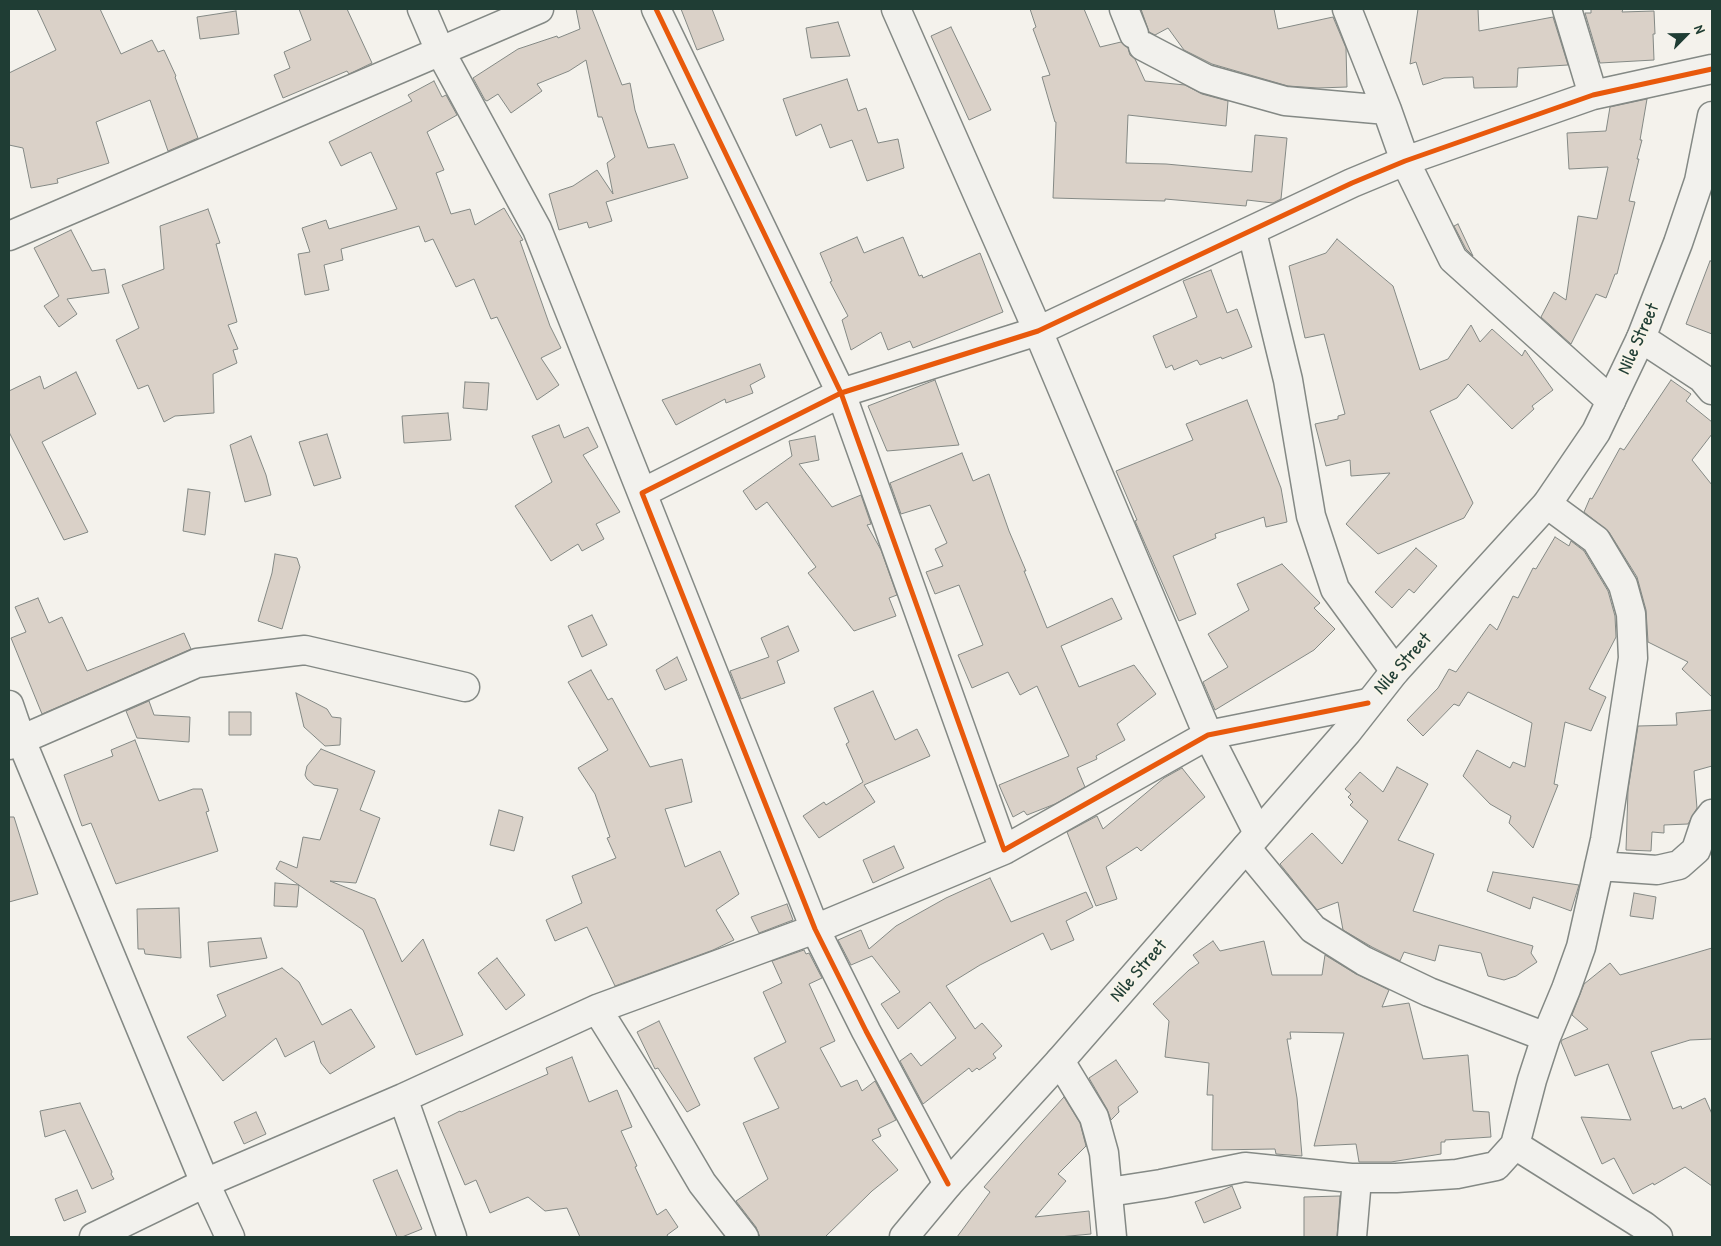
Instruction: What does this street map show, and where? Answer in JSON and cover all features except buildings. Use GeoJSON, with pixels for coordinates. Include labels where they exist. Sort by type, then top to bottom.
{"type":"FeatureCollection","features":[{"type":"Feature","properties":{"kind":"street"},"geometry":{"type":"LineString","coordinates":[[422,9],[440,51],[537,228],[815,929],[866,1031],[948,1184]]}},
{"type":"Feature","properties":{"kind":"street"},"geometry":{"type":"LineString","coordinates":[[9,236],[539,9]]}},
{"type":"Feature","properties":{"kind":"street"},"geometry":{"type":"LineString","coordinates":[[656,9],[841,393],[1004,850]]}},
{"type":"Feature","properties":{"kind":"street"},"geometry":{"type":"LineString","coordinates":[[896,9],[1038,331],[1252,841],[1313,929],[1364,961],[1429,992],[1546,1037]]}},
{"type":"Feature","properties":{"kind":"street"},"geometry":{"type":"LineString","coordinates":[[1124,9],[1139,40],[1206,79],[1285,101],[1387,110]]}},
{"type":"Feature","properties":{"kind":"street"},"geometry":{"type":"LineString","coordinates":[[1347,9],[1405,160],[1453,259],[1611,401]]}},
{"type":"Feature","properties":{"kind":"street"},"geometry":{"type":"LineString","coordinates":[[1567,9],[1593,95]]}},
{"type":"Feature","properties":{"kind":"street"},"geometry":{"type":"LineString","coordinates":[[642,493],[841,393],[1038,331],[1405,160],[1593,95],[1712,69]]}},
{"type":"Feature","properties":{"kind":"street","name":"Nile Street"},"geometry":{"type":"LineString","coordinates":[[904,1237],[948,1184],[1060,1060],[1347,732],[1395,671],[1547,504],[1596,432],[1641,338],[1678,243],[1699,180],[1712,116]]}},
{"type":"Feature","properties":{"kind":"street"},"geometry":{"type":"LineString","coordinates":[[1252,232],[1288,380],[1311,516],[1335,590],[1395,671]]}},
{"type":"Feature","properties":{"kind":"street"},"geometry":{"type":"LineString","coordinates":[[1641,338],[1702,378],[1712,390]]}},
{"type":"Feature","properties":{"kind":"street"},"geometry":{"type":"LineString","coordinates":[[1109,1192],[1245,1167],[1357,1178],[1396,1178],[1457,1174],[1496,1166],[1515,1145],[1532,1080],[1546,1037],[1581,947],[1605,840],[1633,658],[1631,614],[1622,585],[1596,540],[1547,504]]}},
{"type":"Feature","properties":{"kind":"street"},"geometry":{"type":"LineString","coordinates":[[15,742],[197,663],[305,650],[465,687]]}},
{"type":"Feature","properties":{"kind":"street"},"geometry":{"type":"LineString","coordinates":[[94,1237],[205,1183],[403,1098],[597,1009],[815,929],[1004,850],[1208,735],[1368,703]]}},
{"type":"Feature","properties":{"kind":"street"},"geometry":{"type":"LineString","coordinates":[[9,705],[15,742],[230,1237]]}},
{"type":"Feature","properties":{"kind":"street"},"geometry":{"type":"LineString","coordinates":[[1599,866],[1657,870],[1679,865],[1696,850],[1705,823],[1712,814]]}},
{"type":"Feature","properties":{"kind":"street"},"geometry":{"type":"LineString","coordinates":[[597,1009],[702,1183],[744,1237]]}},
{"type":"Feature","properties":{"kind":"street"},"geometry":{"type":"LineString","coordinates":[[1060,1060],[1094,1117],[1104,1153],[1112,1237]]}},
{"type":"Feature","properties":{"kind":"street"},"geometry":{"type":"LineString","coordinates":[[403,1098],[452,1237]]}},
{"type":"Feature","properties":{"kind":"street"},"geometry":{"type":"LineString","coordinates":[[1515,1145],[1644,1226],[1658,1237]]}},
{"type":"Feature","properties":{"kind":"street"},"geometry":{"type":"LineString","coordinates":[[1352,1237],[1357,1178]]}},
{"type":"Feature","properties":{"kind":"cycle path"},"geometry":{"type":"LineString","coordinates":[[656,9],[841,393],[1004,850],[1208,735],[1368,703]]}},
{"type":"Feature","properties":{"kind":"cycle path"},"geometry":{"type":"LineString","coordinates":[[948,1184],[866,1031],[815,929],[642,493],[841,393],[1038,331],[1352,183],[1405,161],[1593,95],[1712,69]]}}]}
